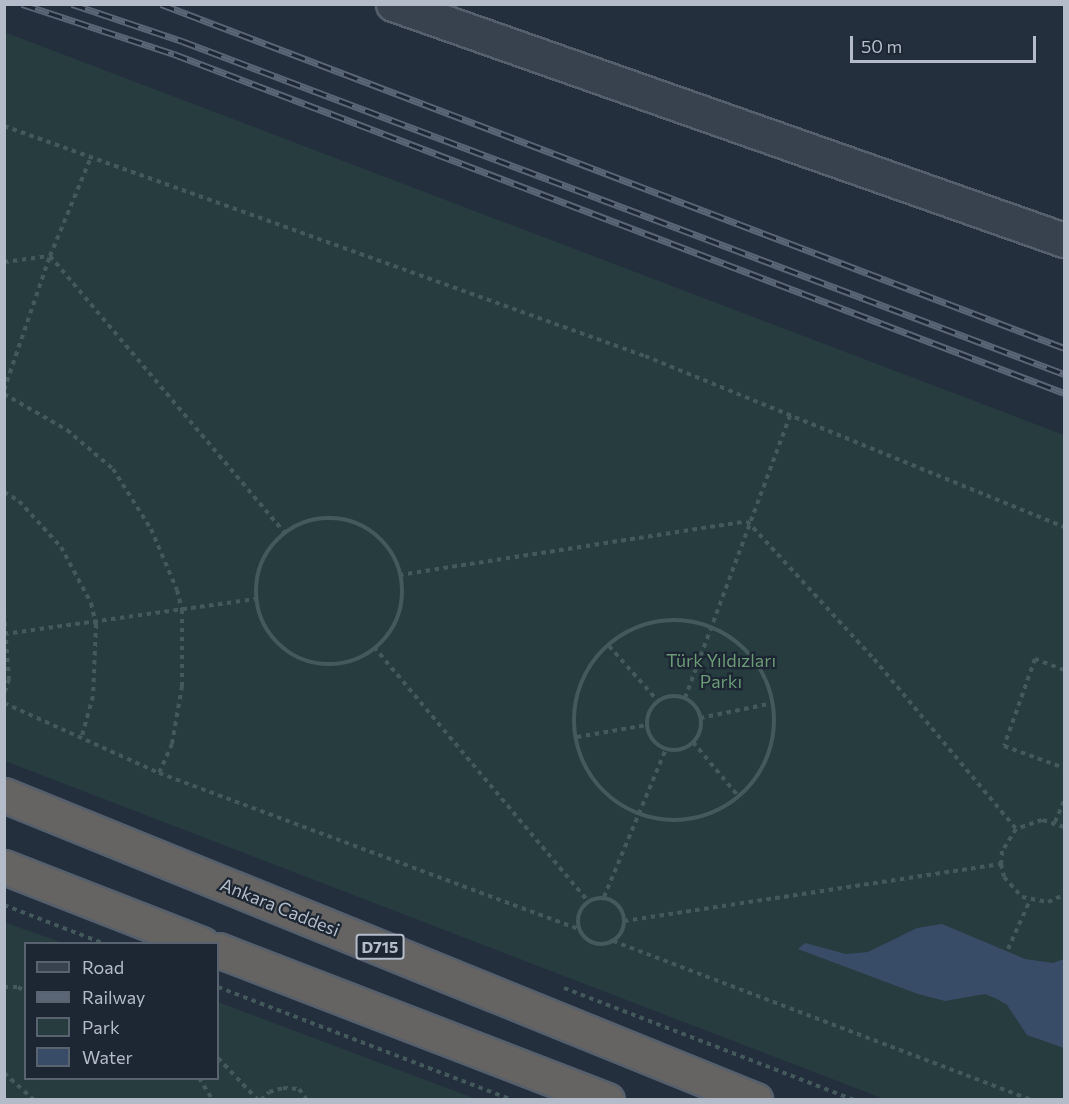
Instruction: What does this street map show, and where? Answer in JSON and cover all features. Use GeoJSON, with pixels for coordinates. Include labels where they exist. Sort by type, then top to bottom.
{"type":"FeatureCollection","features":[{"type":"Feature","properties":{"kind":"highway","name":"Ankara Caddesi"},"geometry":{"type":"LineString","coordinates":[[4,795],[755,1100]]}},
{"type":"Feature","properties":{"kind":"highway"},"geometry":{"type":"LineString","coordinates":[[4,867],[196,942]]}},
{"type":"Feature","properties":{"kind":"highway"},"geometry":{"type":"LineString","coordinates":[[219,950],[607,1100]]}},
{"type":"Feature","properties":{"kind":"street"},"geometry":{"type":"LineString","coordinates":[[393,4],[1065,240]]}},
{"type":"Feature","properties":{"kind":"path"},"geometry":{"type":"LineString","coordinates":[[4,126],[503,303],[790,415],[1065,527]]}},
{"type":"Feature","properties":{"kind":"path"},"geometry":{"type":"LineString","coordinates":[[91,157],[50,256],[4,392],[68,430],[113,469],[151,529],[182,610],[182,686],[172,744],[159,773]]}},
{"type":"Feature","properties":{"kind":"path"},"geometry":{"type":"LineString","coordinates":[[4,262],[50,256]]}},
{"type":"Feature","properties":{"kind":"path"},"geometry":{"type":"LineString","coordinates":[[50,256],[284,532]]}},
{"type":"Feature","properties":{"kind":"path"},"geometry":{"type":"LineString","coordinates":[[685,698],[747,521],[790,415]]}},
{"type":"Feature","properties":{"kind":"path"},"geometry":{"type":"LineString","coordinates":[[4,492],[19,501],[62,547],[91,603],[96,624],[93,696],[82,736]]}},
{"type":"Feature","properties":{"kind":"path"},"geometry":{"type":"LineString","coordinates":[[323,518],[356,523],[377,536],[393,555],[399,575],[401,602],[393,624],[374,647],[361,657],[339,663],[315,663],[294,655],[275,640],[262,621],[256,599],[261,566],[267,551],[284,532],[306,521],[323,518]]}},
{"type":"Feature","properties":{"kind":"path"},"geometry":{"type":"LineString","coordinates":[[399,575],[747,521]]}},
{"type":"Feature","properties":{"kind":"path"},"geometry":{"type":"LineString","coordinates":[[747,521],[874,659],[1016,829]]}},
{"type":"Feature","properties":{"kind":"path"},"geometry":{"type":"LineString","coordinates":[[6,634],[96,624],[256,599]]}},
{"type":"Feature","properties":{"kind":"path"},"geometry":{"type":"LineString","coordinates":[[4,613],[9,679],[4,694]]}},
{"type":"Feature","properties":{"kind":"path"},"geometry":{"type":"LineString","coordinates":[[679,620],[710,626],[740,644],[762,671],[773,703],[773,738],[761,771],[739,797],[709,815],[675,821],[639,814],[613,800],[592,777],[577,737],[574,716],[580,685],[595,658],[609,646],[619,636],[647,623],[679,620]]}},
{"type":"Feature","properties":{"kind":"path"},"geometry":{"type":"LineString","coordinates":[[609,646],[658,701]]}},
{"type":"Feature","properties":{"kind":"path"},"geometry":{"type":"LineString","coordinates":[[374,647],[588,901]]}},
{"type":"Feature","properties":{"kind":"path"},"geometry":{"type":"LineString","coordinates":[[1065,670],[1035,659],[1004,746],[1065,768]]}},
{"type":"Feature","properties":{"kind":"path"},"geometry":{"type":"LineString","coordinates":[[675,696],[685,698],[700,718],[693,742],[678,750],[666,749],[654,742],[647,725],[647,716],[658,701],[675,696]]}},
{"type":"Feature","properties":{"kind":"path"},"geometry":{"type":"LineString","coordinates":[[700,718],[773,703]]}},
{"type":"Feature","properties":{"kind":"path"},"geometry":{"type":"LineString","coordinates":[[4,704],[82,736],[159,773],[579,929],[590,942],[613,941],[1032,1100]]}},
{"type":"Feature","properties":{"kind":"path"},"geometry":{"type":"LineString","coordinates":[[577,737],[647,725]]}},
{"type":"Feature","properties":{"kind":"path"},"geometry":{"type":"LineString","coordinates":[[693,742],[739,797]]}},
{"type":"Feature","properties":{"kind":"path"},"geometry":{"type":"LineString","coordinates":[[604,897],[666,749]]}},
{"type":"Feature","properties":{"kind":"path"},"geometry":{"type":"LineString","coordinates":[[1055,822],[1065,801]]}},
{"type":"Feature","properties":{"kind":"path"},"geometry":{"type":"LineString","coordinates":[[1065,827],[1055,822],[1029,822],[1016,829],[1002,850],[1001,864],[1011,888],[1030,900],[1048,902],[1065,895]]}},
{"type":"Feature","properties":{"kind":"path"},"geometry":{"type":"LineString","coordinates":[[624,921],[1001,864]]}},
{"type":"Feature","properties":{"kind":"path"},"geometry":{"type":"LineString","coordinates":[[579,929],[578,914],[588,901],[604,897],[616,903],[624,921]]}},
{"type":"Feature","properties":{"kind":"path"},"geometry":{"type":"LineString","coordinates":[[1008,950],[1030,900]]}},
{"type":"Feature","properties":{"kind":"path"},"geometry":{"type":"LineString","coordinates":[[4,905],[100,942]]}},
{"type":"Feature","properties":{"kind":"path"},"geometry":{"type":"LineString","coordinates":[[613,941],[624,921]]}},
{"type":"Feature","properties":{"kind":"path"},"geometry":{"type":"LineString","coordinates":[[4,987],[18,987],[24,991]]}},
{"type":"Feature","properties":{"kind":"path"},"geometry":{"type":"LineString","coordinates":[[219,987],[512,1100]]}},
{"type":"Feature","properties":{"kind":"path"},"geometry":{"type":"LineString","coordinates":[[219,1059],[260,1100],[269,1092],[283,1088],[299,1089],[307,1100]]}},
{"type":"Feature","properties":{"kind":"path"},"geometry":{"type":"LineString","coordinates":[[4,1073],[34,1100]]}},
{"type":"Feature","properties":{"kind":"path"},"geometry":{"type":"LineString","coordinates":[[200,1080],[213,1100]]}},
{"type":"Feature","properties":{"kind":"green space","name":"Türk Yıldızları Parkı"},"geometry":{"type":"Polygon","coordinates":[[[4,32],[1064,435],[1064,1099],[884,1099],[5,761],[4,32]]]}},
{"type":"Feature","properties":{"kind":"green space"},"geometry":{"type":"Polygon","coordinates":[[[4,922],[60,942],[24,942],[24,1080],[219,1080],[219,1002],[476,1099],[5,1099],[4,922]]]}},
{"type":"Feature","properties":{"kind":"water"},"geometry":{"type":"Polygon","coordinates":[[[942,924],[1025,959],[1053,963],[1064,959],[1064,1048],[1027,1035],[1007,1005],[985,994],[945,1001],[918,994],[798,949],[805,943],[846,954],[868,952],[917,928],[942,924]]]}},
{"type":"Feature","properties":{"kind":"railway"},"geometry":{"type":"LineString","coordinates":[[22,4],[174,54],[1064,393]]}},
{"type":"Feature","properties":{"kind":"railway"},"geometry":{"type":"LineString","coordinates":[[72,4],[182,41],[1064,374]]}},
{"type":"Feature","properties":{"kind":"railway"},"geometry":{"type":"LineString","coordinates":[[161,4],[1064,348]]}}]}
